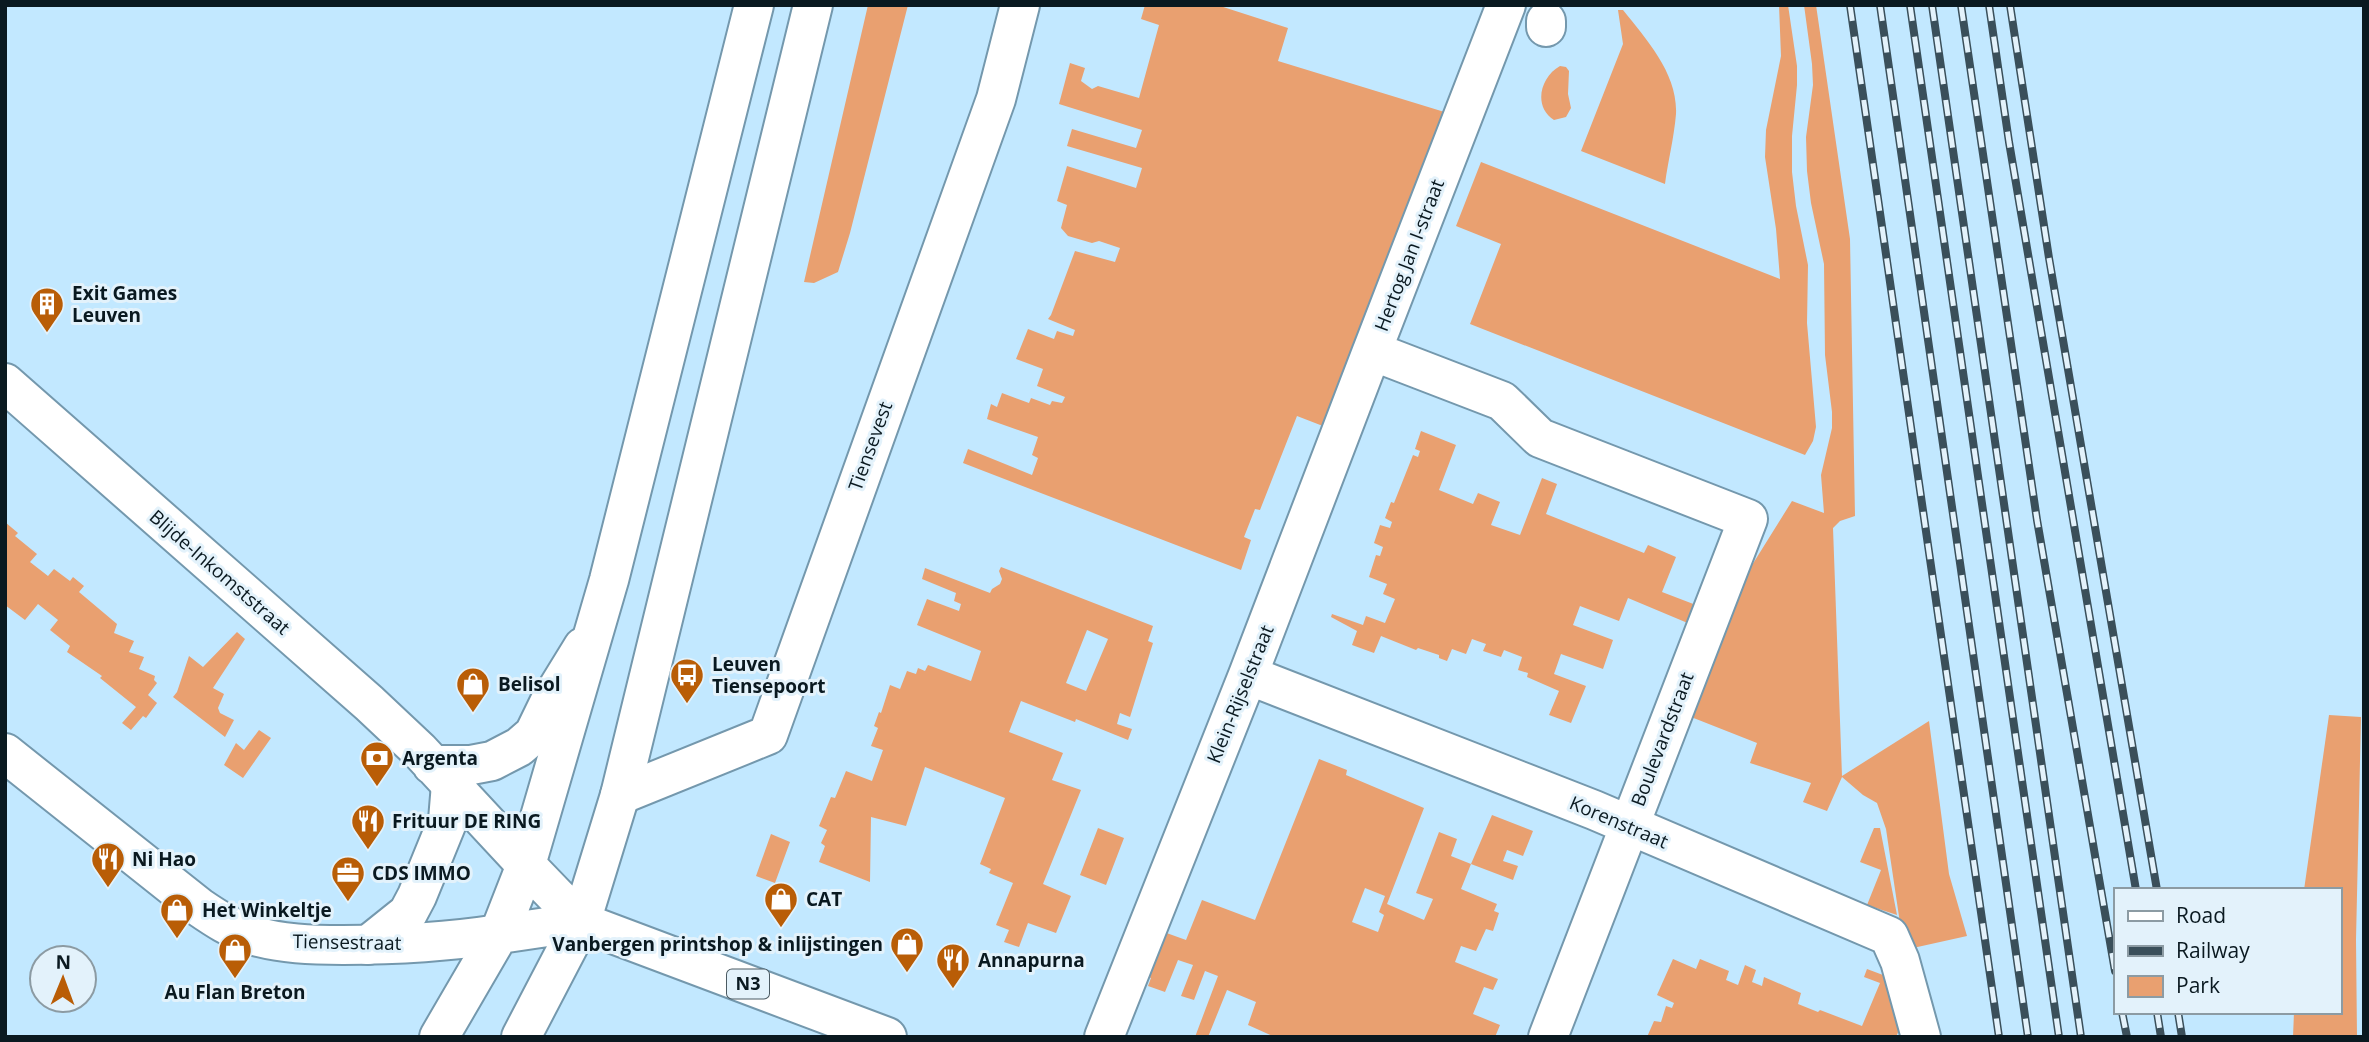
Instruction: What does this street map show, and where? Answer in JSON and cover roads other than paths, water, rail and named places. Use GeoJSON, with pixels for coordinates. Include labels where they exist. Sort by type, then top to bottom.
{"type":"FeatureCollection","features":[{"type":"Feature","properties":{"kind":"street"},"geometry":{"type":"LineString","coordinates":[[439,1037],[499,934],[526,865],[636,476],[754,5]]}},
{"type":"Feature","properties":{"kind":"street"},"geometry":{"type":"LineString","coordinates":[[521,1037],[581,922],[620,795],[813,5]]}},
{"type":"Feature","properties":{"kind":"street","name":"Tiensevest"},"geometry":{"type":"LineString","coordinates":[[620,795],[768,735],[996,99],[1020,5]]}},
{"type":"Feature","properties":{"kind":"street","name":"Hertog Jan I-straat"},"geometry":{"type":"LineString","coordinates":[[1506,5],[1371,351],[1502,401],[1540,438],[1748,519]]}},
{"type":"Feature","properties":{"kind":"street","name":"Klein-Rijselstraat"},"geometry":{"type":"LineString","coordinates":[[1104,1037],[1248,675],[1371,351]]}},
{"type":"Feature","properties":{"kind":"street","name":"Blijde-Inkomststraat"},"geometry":{"type":"LineString","coordinates":[[5,383],[369,703],[442,774],[581,922]]}},
{"type":"Feature","properties":{"kind":"street","name":"Boulevardstraat"},"geometry":{"type":"LineString","coordinates":[[1548,1037],[1748,519]]}},
{"type":"Feature","properties":{"kind":"street"},"geometry":{"type":"LineString","coordinates":[[368,945],[408,913],[417,896],[448,820],[442,774],[492,761],[519,747],[534,734],[551,699],[595,627]]}},
{"type":"Feature","properties":{"kind":"street","name":"Korenstraat"},"geometry":{"type":"LineString","coordinates":[[1248,675],[1594,810],[1889,936],[1900,961],[1921,1037]]}},
{"type":"Feature","properties":{"kind":"street","name":"Tiensestraat"},"geometry":{"type":"LineString","coordinates":[[5,753],[215,918],[251,935],[305,944],[445,942],[581,922]]}},
{"type":"Feature","properties":{"kind":"street","name":"N3"},"geometry":{"type":"LineString","coordinates":[[581,922],[887,1037]]}},
{"type":"Feature","properties":{"kind":"railway"},"geometry":{"type":"LineString","coordinates":[[1850,5],[1999,1037]]}},
{"type":"Feature","properties":{"kind":"railway"},"geometry":{"type":"LineString","coordinates":[[1880,5],[2028,1037]]}},
{"type":"Feature","properties":{"kind":"railway"},"geometry":{"type":"LineString","coordinates":[[1910,5],[2059,1037]]}},
{"type":"Feature","properties":{"kind":"railway"},"geometry":{"type":"LineString","coordinates":[[1932,5],[2081,1037]]}},
{"type":"Feature","properties":{"kind":"railway"},"geometry":{"type":"LineString","coordinates":[[1961,5],[2037,520],[2114,965]]}},
{"type":"Feature","properties":{"kind":"railway"},"geometry":{"type":"LineString","coordinates":[[1989,5],[2009,142],[2136,888]]}},
{"type":"Feature","properties":{"kind":"railway"},"geometry":{"type":"LineString","coordinates":[[2010,5],[2049,258],[2157,888]]}},
{"type":"Feature","properties":{"kind":"railway"},"geometry":{"type":"LineString","coordinates":[[2122,1014],[2127,1037]]}},
{"type":"Feature","properties":{"kind":"railway"},"geometry":{"type":"LineString","coordinates":[[2157,1014],[2161,1037]]}},
{"type":"Feature","properties":{"kind":"railway"},"geometry":{"type":"LineString","coordinates":[[2178,1014],[2182,1037]]}},
{"type":"Feature","properties":{"kind":"place","name":"Exit Games Leuven"},"geometry":{"type":"Point","coordinates":[47,334]}},
{"type":"Feature","properties":{"kind":"place","name":"Leuven Tiensepoort"},"geometry":{"type":"Point","coordinates":[687,705]}},
{"type":"Feature","properties":{"kind":"place","name":"Belisol"},"geometry":{"type":"Point","coordinates":[473,714]}},
{"type":"Feature","properties":{"kind":"place","name":"Argenta"},"geometry":{"type":"Point","coordinates":[377,788]}},
{"type":"Feature","properties":{"kind":"place","name":"Frituur DE RING"},"geometry":{"type":"Point","coordinates":[368,851]}},
{"type":"Feature","properties":{"kind":"place","name":"Ni Hao"},"geometry":{"type":"Point","coordinates":[108,889]}},
{"type":"Feature","properties":{"kind":"place","name":"CDS IMMO"},"geometry":{"type":"Point","coordinates":[348,903]}},
{"type":"Feature","properties":{"kind":"place","name":"CAT"},"geometry":{"type":"Point","coordinates":[781,929]}},
{"type":"Feature","properties":{"kind":"place","name":"Het Winkeltje"},"geometry":{"type":"Point","coordinates":[177,940]}},
{"type":"Feature","properties":{"kind":"place","name":"Vanbergen printshop & inlijstingen"},"geometry":{"type":"Point","coordinates":[907,974]}},
{"type":"Feature","properties":{"kind":"place","name":"Au Flan Breton"},"geometry":{"type":"Point","coordinates":[235,980]}},
{"type":"Feature","properties":{"kind":"place","name":"Annapurna"},"geometry":{"type":"Point","coordinates":[953,990]}}]}
